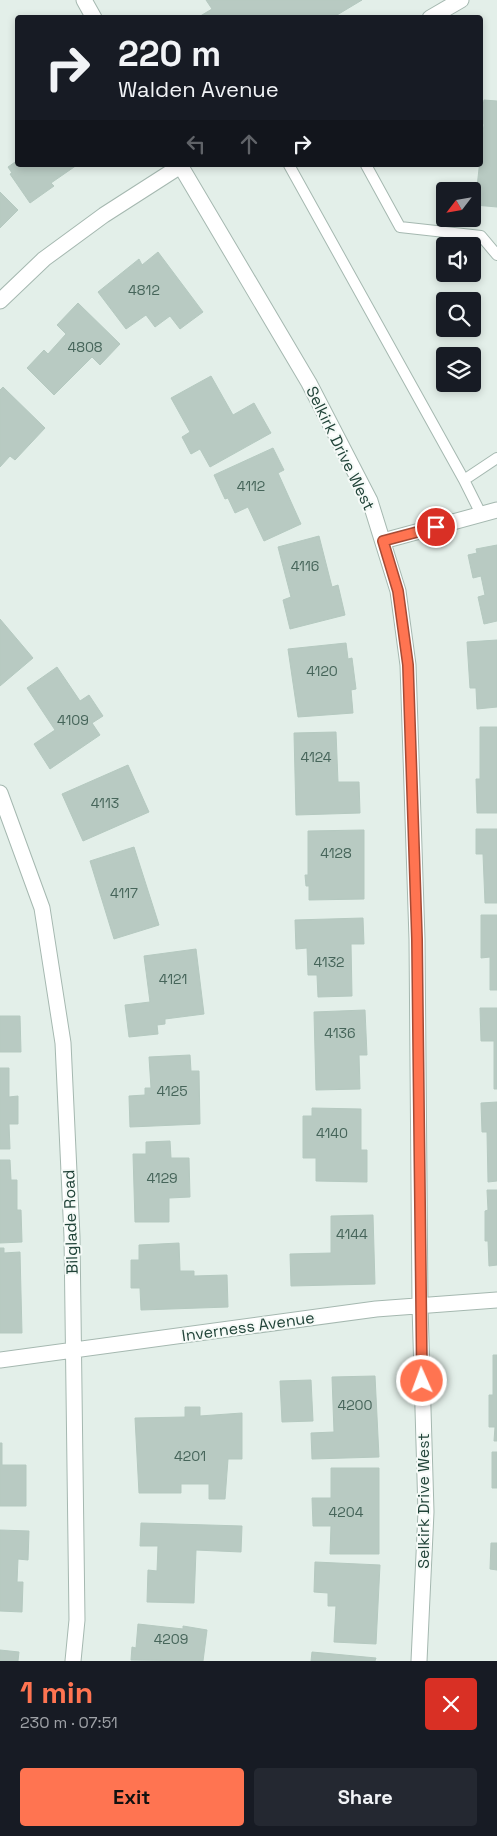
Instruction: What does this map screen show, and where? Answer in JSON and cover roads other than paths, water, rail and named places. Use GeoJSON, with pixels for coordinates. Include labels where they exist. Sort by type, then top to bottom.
{"type":"FeatureCollection","features":[{"type":"Feature","properties":{"kind":"street"},"geometry":{"type":"LineString","coordinates":[[84,0],[92,15]]}},
{"type":"Feature","properties":{"kind":"street"},"geometry":{"type":"LineString","coordinates":[[434,15],[453,2]]}},
{"type":"Feature","properties":{"kind":"street"},"geometry":{"type":"LineString","coordinates":[[0,301],[44,259],[104,215],[177,167]]}},
{"type":"Feature","properties":{"kind":"street","name":"Selkirk Drive West"},"geometry":{"type":"LineString","coordinates":[[181,167],[309,383],[370,502],[398,591],[408,665],[417,939],[420,1306],[426,1512],[419,1661]]}},
{"type":"Feature","properties":{"kind":"street"},"geometry":{"type":"LineString","coordinates":[[383,541],[497,510]]}},
{"type":"Feature","properties":{"kind":"street","name":"Bilglade Road"},"geometry":{"type":"LineString","coordinates":[[0,792],[42,908],[63,1043],[72,1237],[77,1620],[74,1661]]}},
{"type":"Feature","properties":{"kind":"street","name":"Inverness Avenue"},"geometry":{"type":"LineString","coordinates":[[0,1360],[376,1309],[497,1300]]}},
{"type":"Feature","properties":{"kind":"lane"},"geometry":{"type":"LineString","coordinates":[[290,167],[481,514]]}},
{"type":"Feature","properties":{"kind":"lane"},"geometry":{"type":"LineString","coordinates":[[367,167],[400,227],[481,236],[497,255]]}},
{"type":"Feature","properties":{"kind":"lane"},"geometry":{"type":"LineString","coordinates":[[464,480],[497,458]]}}]}
